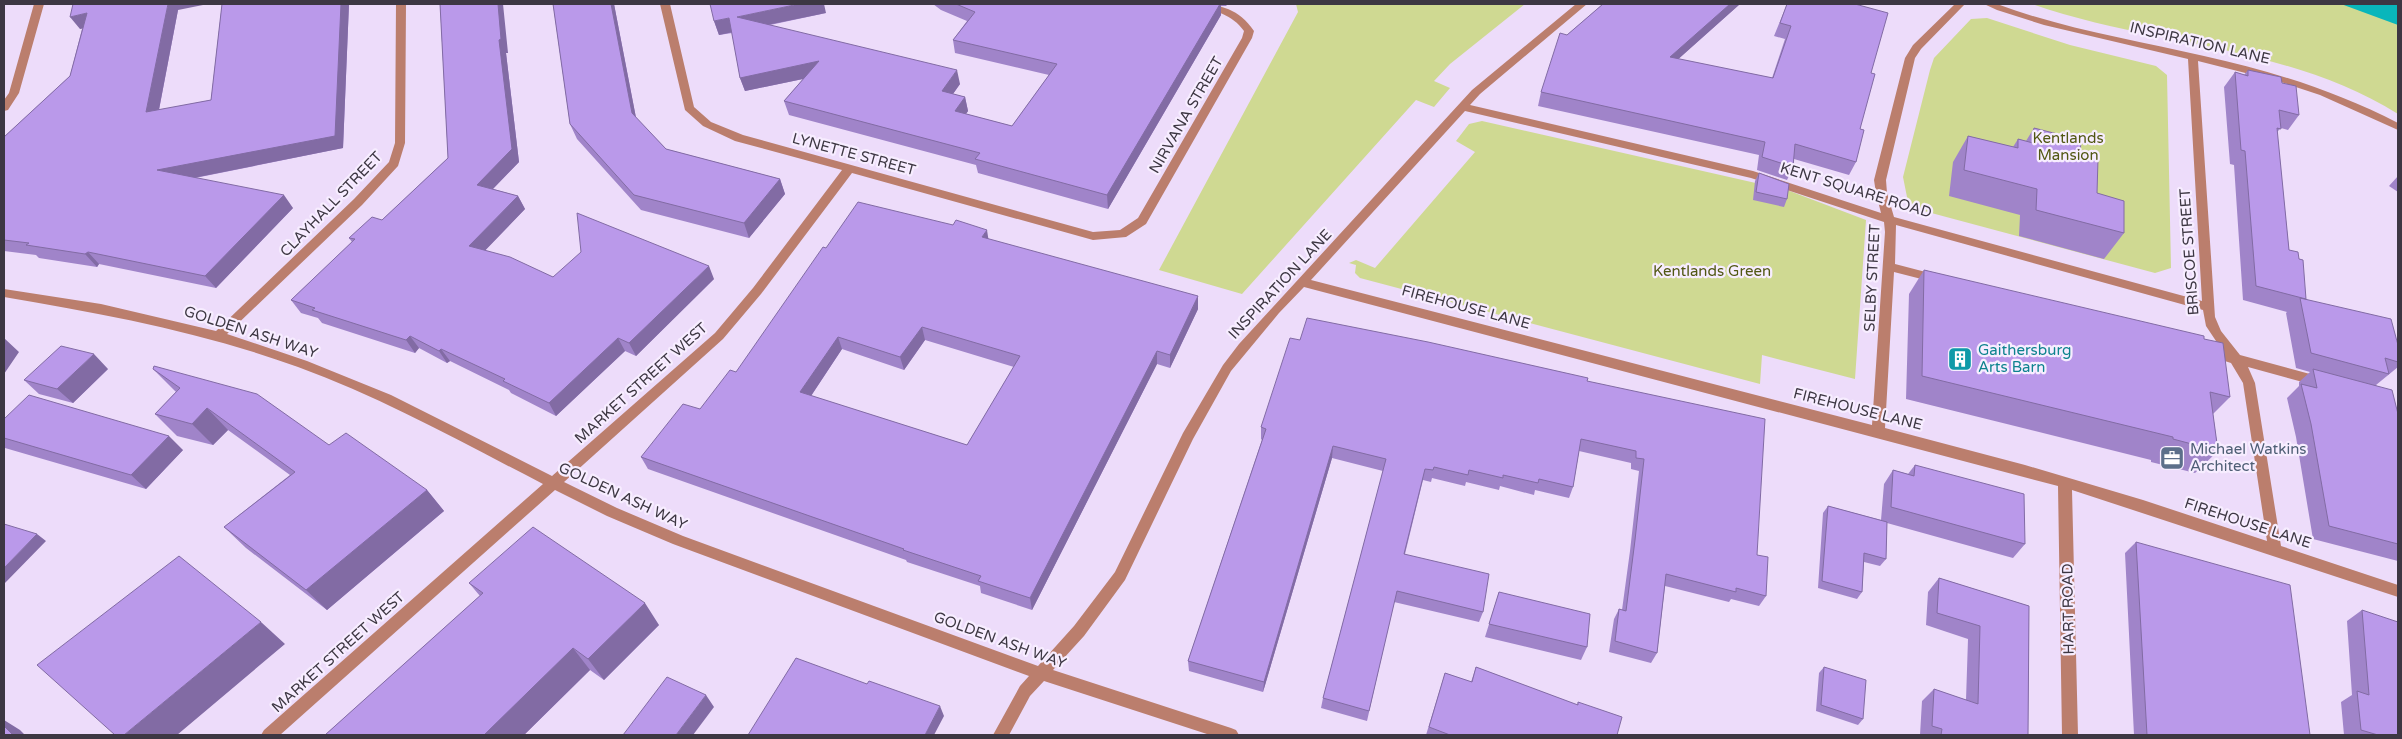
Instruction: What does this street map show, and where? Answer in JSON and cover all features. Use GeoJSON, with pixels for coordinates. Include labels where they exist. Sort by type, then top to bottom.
{"type":"FeatureCollection","features":[{"type":"Feature","properties":{"kind":"street"},"geometry":{"type":"LineString","coordinates":[[4,108],[14,92],[39,4]]}},
{"type":"Feature","properties":{"kind":"street","name":"CLAYHALL STREET"},"geometry":{"type":"LineString","coordinates":[[218,336],[358,202],[394,163],[400,143],[400,4]]}},
{"type":"Feature","properties":{"kind":"street","name":"LYNETTE STREET"},"geometry":{"type":"LineString","coordinates":[[664,4],[689,108],[707,124],[739,138],[1094,236],[1122,234]]}},
{"type":"Feature","properties":{"kind":"street","name":"NIRVANA STREET"},"geometry":{"type":"LineString","coordinates":[[1122,234],[1142,221],[1247,38],[1249,31],[1243,20],[1226,9],[1200,4]]}},
{"type":"Feature","properties":{"kind":"street","name":"INSPIRATION LANE"},"geometry":{"type":"LineString","coordinates":[[1001,735],[1018,701],[1040,673],[1079,631],[1120,576],[1188,438],[1228,368],[1259,327],[1303,282],[1487,80],[1582,4]]}},
{"type":"Feature","properties":{"kind":"street","name":"SELBY STREET"},"geometry":{"type":"LineString","coordinates":[[1878,431],[1891,220],[1881,200],[1880,180],[1906,69],[1917,47],[1960,4]]}},
{"type":"Feature","properties":{"kind":"street","name":"INSPIRATION LANE"},"geometry":{"type":"LineString","coordinates":[[1989,4],[2041,21],[2320,90],[2377,114],[2398,127]]}},
{"type":"Feature","properties":{"kind":"street","name":"BRISCOE STREET"},"geometry":{"type":"LineString","coordinates":[[2193,58],[2209,317],[2215,333],[2238,360],[2250,383],[2275,550]]}},
{"type":"Feature","properties":{"kind":"street","name":"KENT SQUARE ROAD"},"geometry":{"type":"LineString","coordinates":[[1462,107],[1753,175],[1891,220],[2208,306]]}},
{"type":"Feature","properties":{"kind":"street","name":"MARKET STREET WEST"},"geometry":{"type":"LineString","coordinates":[[269,735],[719,336],[757,291],[850,168]]}},
{"type":"Feature","properties":{"kind":"street"},"geometry":{"type":"LineString","coordinates":[[1888,266],[1948,282]]}},
{"type":"Feature","properties":{"kind":"street","name":"FIREHOUSE LANE"},"geometry":{"type":"LineString","coordinates":[[1303,282],[1878,431],[2065,482],[2398,591]]}},
{"type":"Feature","properties":{"kind":"street","name":"GOLDEN ASH WAY"},"geometry":{"type":"LineString","coordinates":[[4,292],[101,309],[218,336],[303,364],[387,399],[612,512],[678,540],[1040,673],[1230,735]]}},
{"type":"Feature","properties":{"kind":"street"},"geometry":{"type":"LineString","coordinates":[[2200,350],[2334,385]]}},
{"type":"Feature","properties":{"kind":"street","name":"HART ROAD"},"geometry":{"type":"LineString","coordinates":[[2065,482],[2070,735]]}},
{"type":"Feature","properties":{"kind":"green space"},"geometry":{"type":"Polygon","coordinates":[[[1296,4],[1525,4],[1450,64],[1434,81],[1450,88],[1434,107],[1416,100],[1242,294],[1159,270],[1298,12],[1296,4]]]}},
{"type":"Feature","properties":{"kind":"green space"},"geometry":{"type":"Polygon","coordinates":[[[2032,4],[2398,4],[2398,114],[2356,91],[2311,74],[2265,60],[2078,18],[2032,4]]]}},
{"type":"Feature","properties":{"kind":"green space","name":"Kentlands Mansion"},"geometry":{"type":"Polygon","coordinates":[[[1987,18],[2070,45],[2156,66],[2167,75],[2171,268],[2155,273],[1909,207],[1903,177],[1934,58],[1971,19],[1987,18]]]}},
{"type":"Feature","properties":{"kind":"green space","name":"Kentlands Green"},"geometry":{"type":"Polygon","coordinates":[[[1482,121],[1787,190],[1866,220],[1855,379],[1762,355],[1760,384],[1360,278],[1355,273],[1356,265],[1349,263],[1356,260],[1375,268],[1475,152],[1456,141],[1469,124],[1482,121]]]}},
{"type":"Feature","properties":{"kind":"shaded area"},"geometry":{"type":"Polygon","coordinates":[[[2341,4],[2398,4],[2398,25],[2341,4]]]}},
{"type":"Feature","properties":{"kind":"building"},"geometry":{"type":"Polygon","coordinates":[[[73,4],[168,4],[146,112],[211,100],[222,4],[341,4],[335,136],[157,170],[284,195],[205,276],[88,252],[85,254],[4,240],[4,137],[70,76],[87,13],[70,17],[73,4]]]}},
{"type":"Feature","properties":{"kind":"building"},"geometry":{"type":"Polygon","coordinates":[[[440,4],[498,4],[501,39],[499,40],[512,149],[477,185],[518,196],[469,246],[510,257],[553,277],[581,252],[577,213],[709,266],[629,343],[618,338],[549,403],[503,381],[505,379],[441,349],[439,351],[410,336],[406,340],[312,310],[315,308],[291,300],[355,239],[349,238],[372,217],[382,220],[448,158],[440,4]]]}},
{"type":"Feature","properties":{"kind":"building"},"geometry":{"type":"Polygon","coordinates":[[[553,4],[611,4],[632,113],[666,149],[780,179],[744,223],[634,195],[570,124],[553,4]]]}},
{"type":"Feature","properties":{"kind":"building"},"geometry":{"type":"Polygon","coordinates":[[[710,4],[799,4],[737,17],[957,70],[942,91],[965,97],[955,111],[1012,126],[1057,64],[953,40],[975,12],[956,4],[1220,4],[1107,195],[975,159],[980,153],[784,101],[819,61],[740,78],[729,18],[714,21],[710,4]]]}},
{"type":"Feature","properties":{"kind":"building"},"geometry":{"type":"Polygon","coordinates":[[[1603,4],[1730,4],[1670,57],[1773,78],[1791,26],[1780,23],[1787,4],[1855,4],[1888,13],[1871,73],[1875,74],[1860,129],[1864,130],[1856,162],[1795,144],[1793,167],[1762,157],[1765,142],[1541,92],[1560,33],[1567,35],[1603,4]]]}},
{"type":"Feature","properties":{"kind":"building"},"geometry":{"type":"Polygon","coordinates":[[[2248,70],[2281,77],[2282,83],[2296,86],[2299,115],[2279,110],[2281,129],[2277,128],[2289,250],[2298,252],[2299,259],[2303,260],[2306,299],[2256,286],[2245,151],[2241,150],[2235,72],[2248,76],[2248,70]]]}},
{"type":"Feature","properties":{"kind":"building"},"geometry":{"type":"Polygon","coordinates":[[[2034,128],[2081,140],[2080,155],[2098,159],[2097,193],[2124,201],[2124,233],[2036,210],[2037,189],[1964,170],[1968,136],[2018,148],[2018,139],[2033,143],[2034,128]]]}},
{"type":"Feature","properties":{"kind":"building"},"geometry":{"type":"Polygon","coordinates":[[[1759,173],[1789,184],[1787,199],[1756,192],[1759,173]]]}},
{"type":"Feature","properties":{"kind":"building"},"geometry":{"type":"Polygon","coordinates":[[[858,202],[953,225],[956,220],[987,230],[982,237],[1198,296],[1170,355],[1157,351],[1030,598],[978,581],[981,576],[641,457],[683,404],[700,409],[730,370],[736,372],[823,247],[826,248],[858,202]],[[922,327],[900,357],[838,337],[800,392],[967,445],[1020,356],[922,327]]]}},
{"type":"Feature","properties":{"kind":"building"},"geometry":{"type":"Polygon","coordinates":[[[1924,270],[2204,336],[2204,339],[2223,343],[2230,397],[2210,392],[2218,451],[2173,439],[2173,437],[1922,376],[1924,270]]]}},
{"type":"Feature","properties":{"kind":"building"},"geometry":{"type":"Polygon","coordinates":[[[2300,298],[2391,319],[2398,345],[2398,362],[2385,358],[2389,374],[2311,353],[2300,298]]]}},
{"type":"Feature","properties":{"kind":"building"},"geometry":{"type":"Polygon","coordinates":[[[1307,318],[1428,342],[1588,378],[1587,381],[1765,419],[1757,555],[1768,557],[1766,596],[1736,588],[1736,592],[1666,574],[1657,653],[1615,641],[1619,609],[1626,611],[1644,459],[1636,458],[1636,451],[1581,439],[1573,487],[1539,479],[1538,483],[1503,475],[1503,478],[1469,470],[1468,475],[1434,467],[1433,470],[1425,469],[1404,554],[1489,574],[1483,612],[1397,591],[1369,711],[1323,698],[1386,459],[1333,446],[1264,682],[1188,661],[1266,429],[1261,427],[1290,338],[1300,340],[1307,318]]]}},
{"type":"Feature","properties":{"kind":"building"},"geometry":{"type":"Polygon","coordinates":[[[61,346],[94,354],[57,389],[24,380],[61,346]]]}},
{"type":"Feature","properties":{"kind":"building"},"geometry":{"type":"Polygon","coordinates":[[[154,366],[257,394],[329,445],[346,433],[427,490],[306,590],[224,527],[295,472],[207,408],[192,424],[155,414],[180,388],[153,369],[154,366]]]}},
{"type":"Feature","properties":{"kind":"building"},"geometry":{"type":"Polygon","coordinates":[[[2313,369],[2392,390],[2398,414],[2398,544],[2329,526],[2311,424],[2301,384],[2317,388],[2313,369]]]}},
{"type":"Feature","properties":{"kind":"building"},"geometry":{"type":"Polygon","coordinates":[[[29,395],[169,436],[131,475],[4,438],[4,419],[29,395]]]}},
{"type":"Feature","properties":{"kind":"building"},"geometry":{"type":"Polygon","coordinates":[[[1915,465],[2024,494],[2025,544],[1891,507],[1893,470],[1914,476],[1915,465]]]}},
{"type":"Feature","properties":{"kind":"building"},"geometry":{"type":"Polygon","coordinates":[[[1828,506],[1887,522],[1886,559],[1864,553],[1862,592],[1822,581],[1828,506]]]}},
{"type":"Feature","properties":{"kind":"building"},"geometry":{"type":"Polygon","coordinates":[[[4,524],[37,534],[4,568],[4,524]]]}},
{"type":"Feature","properties":{"kind":"building"},"geometry":{"type":"Polygon","coordinates":[[[533,527],[645,603],[588,659],[573,648],[484,735],[325,735],[483,593],[469,583],[533,527]]]}},
{"type":"Feature","properties":{"kind":"building"},"geometry":{"type":"Polygon","coordinates":[[[2136,542],[2290,585],[2310,735],[2147,735],[2136,542]]]}},
{"type":"Feature","properties":{"kind":"building"},"geometry":{"type":"Polygon","coordinates":[[[179,556],[261,622],[124,735],[115,735],[37,665],[179,556]]]}},
{"type":"Feature","properties":{"kind":"building"},"geometry":{"type":"Polygon","coordinates":[[[1939,578],[2029,606],[2028,735],[1941,735],[1942,729],[1932,726],[1934,689],[1978,704],[1980,626],[1937,613],[1939,578]]]}},
{"type":"Feature","properties":{"kind":"building"},"geometry":{"type":"Polygon","coordinates":[[[1499,592],[1590,614],[1587,647],[1489,624],[1499,592]]]}},
{"type":"Feature","properties":{"kind":"building"},"geometry":{"type":"Polygon","coordinates":[[[2362,610],[2398,622],[2398,735],[2378,735],[2361,730],[2357,691],[2369,695],[2362,610]]]}},
{"type":"Feature","properties":{"kind":"building"},"geometry":{"type":"Polygon","coordinates":[[[796,658],[867,684],[869,681],[940,706],[925,735],[748,735],[796,658]]]}},
{"type":"Feature","properties":{"kind":"building"},"geometry":{"type":"Polygon","coordinates":[[[1476,667],[1578,705],[1578,702],[1622,717],[1617,735],[1450,735],[1429,727],[1445,673],[1472,682],[1476,667]]]}},
{"type":"Feature","properties":{"kind":"building"},"geometry":{"type":"Polygon","coordinates":[[[1824,667],[1866,680],[1863,719],[1821,705],[1824,667]]]}},
{"type":"Feature","properties":{"kind":"building"},"geometry":{"type":"Polygon","coordinates":[[[667,677],[706,695],[676,735],[623,735],[667,677]]]}},
{"type":"Feature","properties":{"kind":"building"},"geometry":{"type":"Polygon","coordinates":[[[4,726],[13,735],[4,735],[4,726]]]}},
{"type":"Feature","properties":{"kind":"place","name":"Gaithersburg Arts Barn"},"geometry":{"type":"Point","coordinates":[1960,359]}},
{"type":"Feature","properties":{"kind":"place","name":"Michael Watkins Architect"},"geometry":{"type":"Point","coordinates":[2172,458]}}]}
